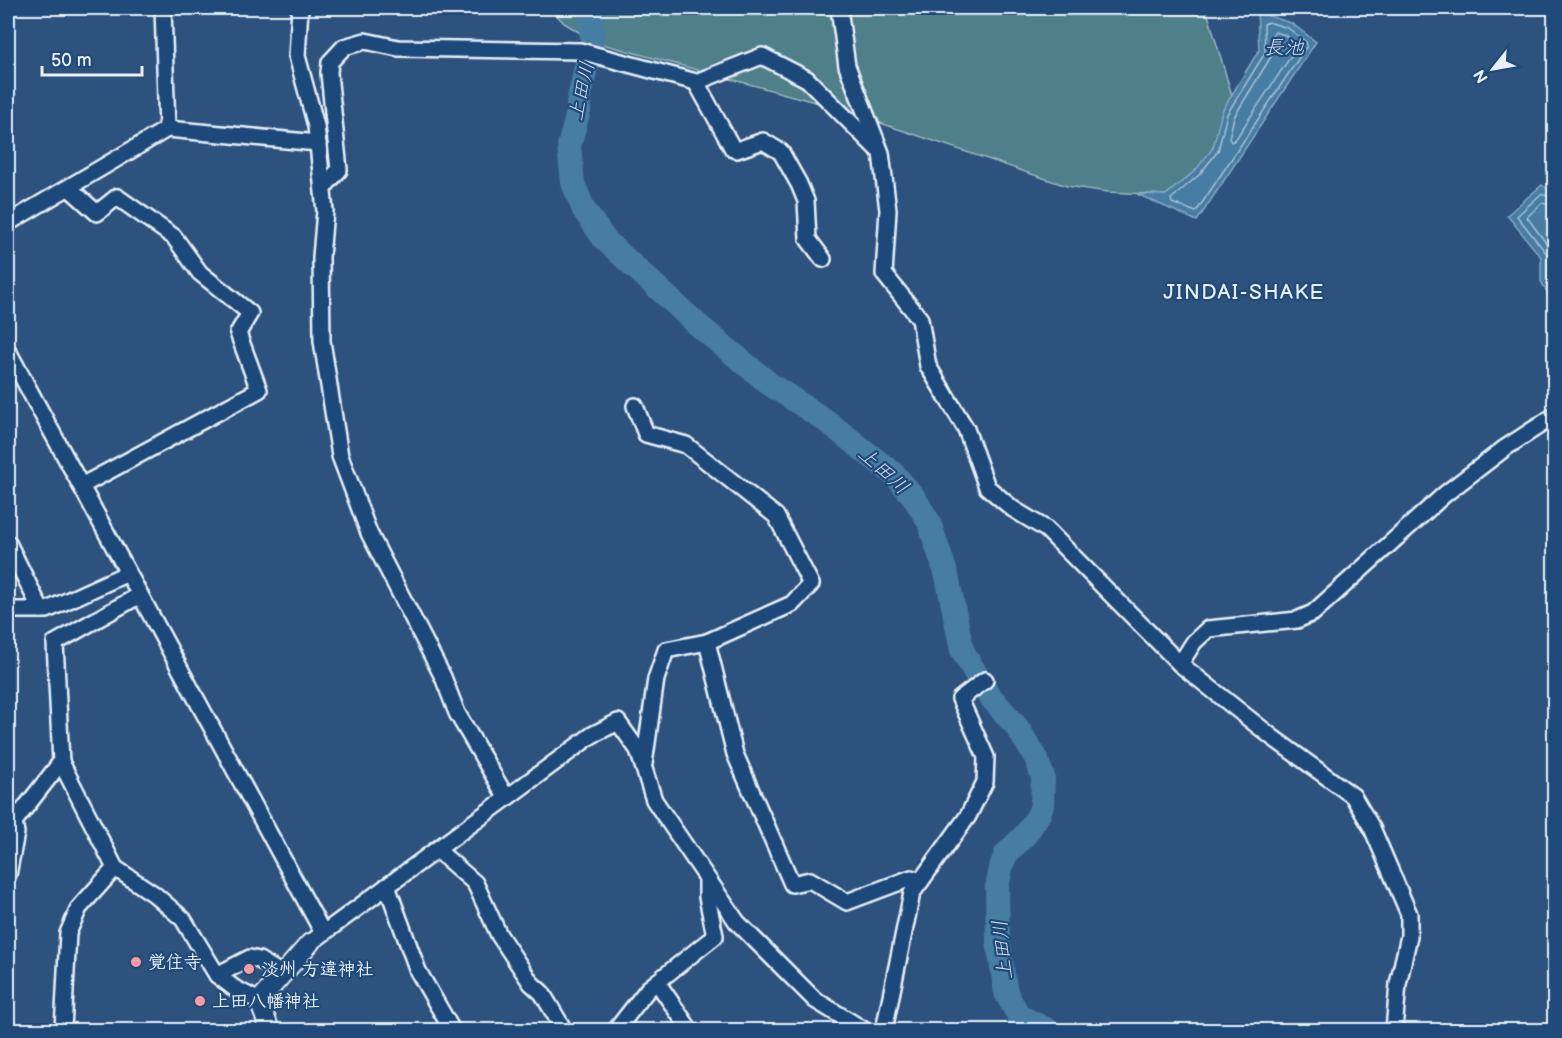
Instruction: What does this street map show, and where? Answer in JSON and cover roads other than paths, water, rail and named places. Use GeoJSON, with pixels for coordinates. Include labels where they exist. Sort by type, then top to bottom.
{"type":"FeatureCollection","features":[{"type":"Feature","properties":{"kind":"street"},"geometry":{"type":"LineString","coordinates":[[163,8],[167,129]]}},
{"type":"Feature","properties":{"kind":"street"},"geometry":{"type":"LineString","coordinates":[[300,8],[297,56],[316,126],[325,211],[320,292],[322,342],[340,456],[369,533],[443,677],[457,713],[506,797]]}},
{"type":"Feature","properties":{"kind":"street"},"geometry":{"type":"LineString","coordinates":[[839,8],[847,66],[881,153],[888,210],[884,274],[920,318],[928,366],[966,429],[987,488],[1013,509],[1046,529],[1180,664],[1272,737],[1353,796],[1372,828],[1409,914],[1409,936],[1398,984],[1394,1030]]}},
{"type":"Feature","properties":{"kind":"street"},"geometry":{"type":"LineString","coordinates":[[323,188],[339,170],[329,73],[330,62],[344,47],[365,41],[398,48],[580,51],[696,82],[762,56],[807,80],[881,153]]}},
{"type":"Feature","properties":{"kind":"street"},"geometry":{"type":"LineString","coordinates":[[696,82],[733,149],[737,150],[763,141],[781,152],[806,201],[808,239],[823,259]]}},
{"type":"Feature","properties":{"kind":"street"},"geometry":{"type":"LineString","coordinates":[[8,223],[167,129],[318,143]]}},
{"type":"Feature","properties":{"kind":"street"},"geometry":{"type":"LineString","coordinates":[[69,188],[97,213],[117,197],[174,237],[200,273],[250,313],[238,333],[259,390],[81,486]]}},
{"type":"Feature","properties":{"kind":"street"},"geometry":{"type":"LineString","coordinates":[[8,351],[140,595],[317,938]]}},
{"type":"Feature","properties":{"kind":"street"},"geometry":{"type":"LineString","coordinates":[[635,406],[646,434],[687,446],[776,516],[811,584],[792,604],[707,642],[666,650],[656,679],[643,767]]}},
{"type":"Feature","properties":{"kind":"street"},"geometry":{"type":"LineString","coordinates":[[1180,664],[1194,642],[1208,628],[1297,620],[1313,613],[1445,494],[1505,447],[1554,416]]}},
{"type":"Feature","properties":{"kind":"street"},"geometry":{"type":"LineString","coordinates":[[8,543],[41,610]]}},
{"type":"Feature","properties":{"kind":"street"},"geometry":{"type":"LineString","coordinates":[[8,610],[47,610],[128,573]]}},
{"type":"Feature","properties":{"kind":"street"},"geometry":{"type":"LineString","coordinates":[[140,595],[55,643],[61,762],[116,868],[154,894],[183,919],[218,975],[259,1002],[270,1030]]}},
{"type":"Feature","properties":{"kind":"street"},"geometry":{"type":"LineString","coordinates":[[707,642],[735,754],[792,884],[810,880],[847,902],[912,878],[921,881]]}},
{"type":"Feature","properties":{"kind":"street"},"geometry":{"type":"LineString","coordinates":[[884,1030],[912,893],[968,816],[985,782],[986,757],[960,699],[986,680]]}},
{"type":"Feature","properties":{"kind":"street"},"geometry":{"type":"LineString","coordinates":[[259,1002],[317,938],[592,735],[618,722],[638,750],[654,800],[737,922],[815,1000],[864,1030]]}},
{"type":"Feature","properties":{"kind":"street"},"geometry":{"type":"LineString","coordinates":[[8,875],[16,833],[14,822],[61,762]]}},
{"type":"Feature","properties":{"kind":"street"},"geometry":{"type":"LineString","coordinates":[[437,850],[475,883],[483,896],[499,935],[531,983],[542,993],[564,1030]]}},
{"type":"Feature","properties":{"kind":"street"},"geometry":{"type":"LineString","coordinates":[[63,1030],[68,933],[79,908],[116,868]]}},
{"type":"Feature","properties":{"kind":"street"},"geometry":{"type":"LineString","coordinates":[[616,1030],[648,989],[715,936],[707,897],[707,879]]}},
{"type":"Feature","properties":{"kind":"street"},"geometry":{"type":"LineString","coordinates":[[387,886],[418,970],[452,1030]]}},
{"type":"Feature","properties":{"kind":"street"},"geometry":{"type":"LineString","coordinates":[[218,975],[250,958],[259,960],[282,974]]}},
{"type":"Feature","properties":{"kind":"street"},"geometry":{"type":"LineString","coordinates":[[657,982],[690,1030]]}},
{"type":"Feature","properties":{"kind":"water","name":"長池"},"geometry":{"type":"Polygon","coordinates":[[[1257,12],[1291,23],[1316,42],[1197,221],[1137,194],[1166,195],[1195,171],[1213,148],[1222,111],[1259,50],[1257,12]]]}},
{"type":"Feature","properties":{"kind":"water"},"geometry":{"type":"Polygon","coordinates":[[[1542,185],[1554,194],[1554,305],[1541,281],[1541,257],[1507,215],[1542,185]]]}},
{"type":"Feature","properties":{"kind":"waterway","name":"上田川"},"geometry":{"type":"LineString","coordinates":[[590,8],[592,41],[578,103],[579,110],[569,146],[573,183],[584,210],[605,240],[698,325],[771,385],[825,420],[895,475],[913,496],[929,522],[947,576],[962,650],[987,693],[1017,727],[1036,758],[1043,777],[1042,805],[1026,834],[1006,854],[1002,864],[997,887],[998,942],[1006,993],[1019,1016],[1048,1030]]}},
{"type":"Feature","properties":{"kind":"place","name":"覚住寺"},"geometry":{"type":"Point","coordinates":[136,962]}},
{"type":"Feature","properties":{"kind":"place","name":"淡州 方違神社"},"geometry":{"type":"Point","coordinates":[249,969]}},
{"type":"Feature","properties":{"kind":"place","name":"上田八幡神社"},"geometry":{"type":"Point","coordinates":[200,1001]}},
{"type":"Feature","properties":{"kind":"district","name":"JINDAI-SHAKE"},"geometry":{"type":"Point","coordinates":[1244,292]}}]}
